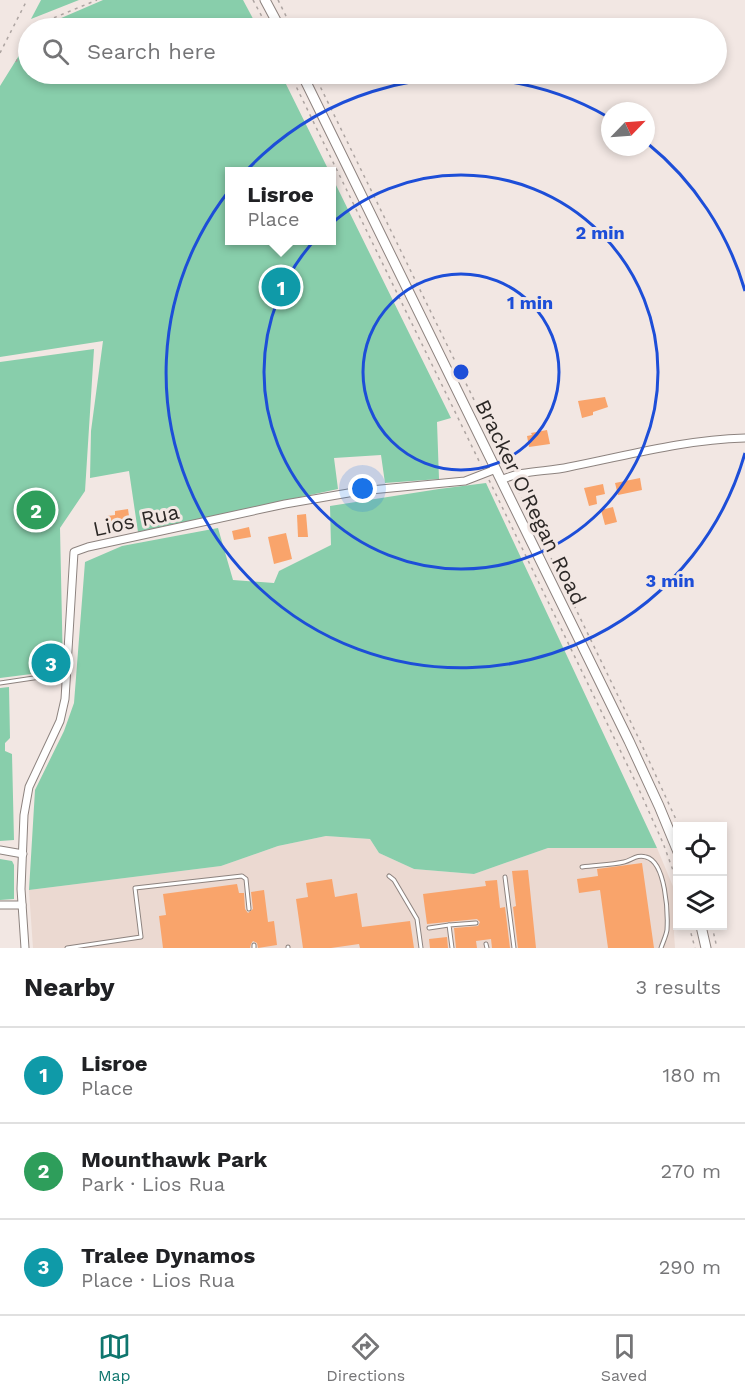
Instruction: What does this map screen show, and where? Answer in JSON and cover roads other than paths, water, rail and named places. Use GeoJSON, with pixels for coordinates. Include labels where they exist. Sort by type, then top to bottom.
{"type":"FeatureCollection","features":[{"type":"Feature","properties":{"kind":"main road"},"geometry":{"type":"LineString","coordinates":[[265,0],[275,18]]}},
{"type":"Feature","properties":{"kind":"main road","name":"Bracker O'Regan Road"},"geometry":{"type":"LineString","coordinates":[[307,84],[629,741],[673,840]]}},
{"type":"Feature","properties":{"kind":"main road"},"geometry":{"type":"LineString","coordinates":[[702,930],[706,948]]}},
{"type":"Feature","properties":{"kind":"street"},"geometry":{"type":"LineString","coordinates":[[501,480],[512,476],[595,462],[662,446],[712,439],[745,438]]}},
{"type":"Feature","properties":{"kind":"street","name":"Lios Rua"},"geometry":{"type":"LineString","coordinates":[[25,948],[22,905],[24,815],[29,787],[60,721],[65,699],[74,552],[285,504],[360,491],[465,481],[496,469]]}},
{"type":"Feature","properties":{"kind":"street"},"geometry":{"type":"LineString","coordinates":[[0,850],[23,854]]}},
{"type":"Feature","properties":{"kind":"street"},"geometry":{"type":"LineString","coordinates":[[0,905],[22,905]]}},
{"type":"Feature","properties":{"kind":"lane"},"geometry":{"type":"LineString","coordinates":[[0,682],[46,676],[65,680]]}},
{"type":"Feature","properties":{"kind":"lane"},"geometry":{"type":"LineString","coordinates":[[582,867],[647,856],[656,863],[664,889],[666,908],[667,932],[661,948]]}},
{"type":"Feature","properties":{"kind":"lane"},"geometry":{"type":"LineString","coordinates":[[67,948],[141,937],[135,888],[242,876],[246,879],[249,909]]}},
{"type":"Feature","properties":{"kind":"lane"},"geometry":{"type":"LineString","coordinates":[[389,876],[394,880],[417,919],[421,948]]}},
{"type":"Feature","properties":{"kind":"lane"},"geometry":{"type":"LineString","coordinates":[[505,877],[514,948]]}},
{"type":"Feature","properties":{"kind":"lane"},"geometry":{"type":"LineString","coordinates":[[429,928],[476,922]]}},
{"type":"Feature","properties":{"kind":"lane"},"geometry":{"type":"LineString","coordinates":[[449,926],[452,948]]}},
{"type":"Feature","properties":{"kind":"place","name":"Lisroe"},"geometry":{"type":"Point","coordinates":[281,287]}},
{"type":"Feature","properties":{"kind":"place","name":"Mounthawk Park"},"geometry":{"type":"Point","coordinates":[36,510]}},
{"type":"Feature","properties":{"kind":"place","name":"Tralee Dynamos"},"geometry":{"type":"Point","coordinates":[51,663]}}]}
